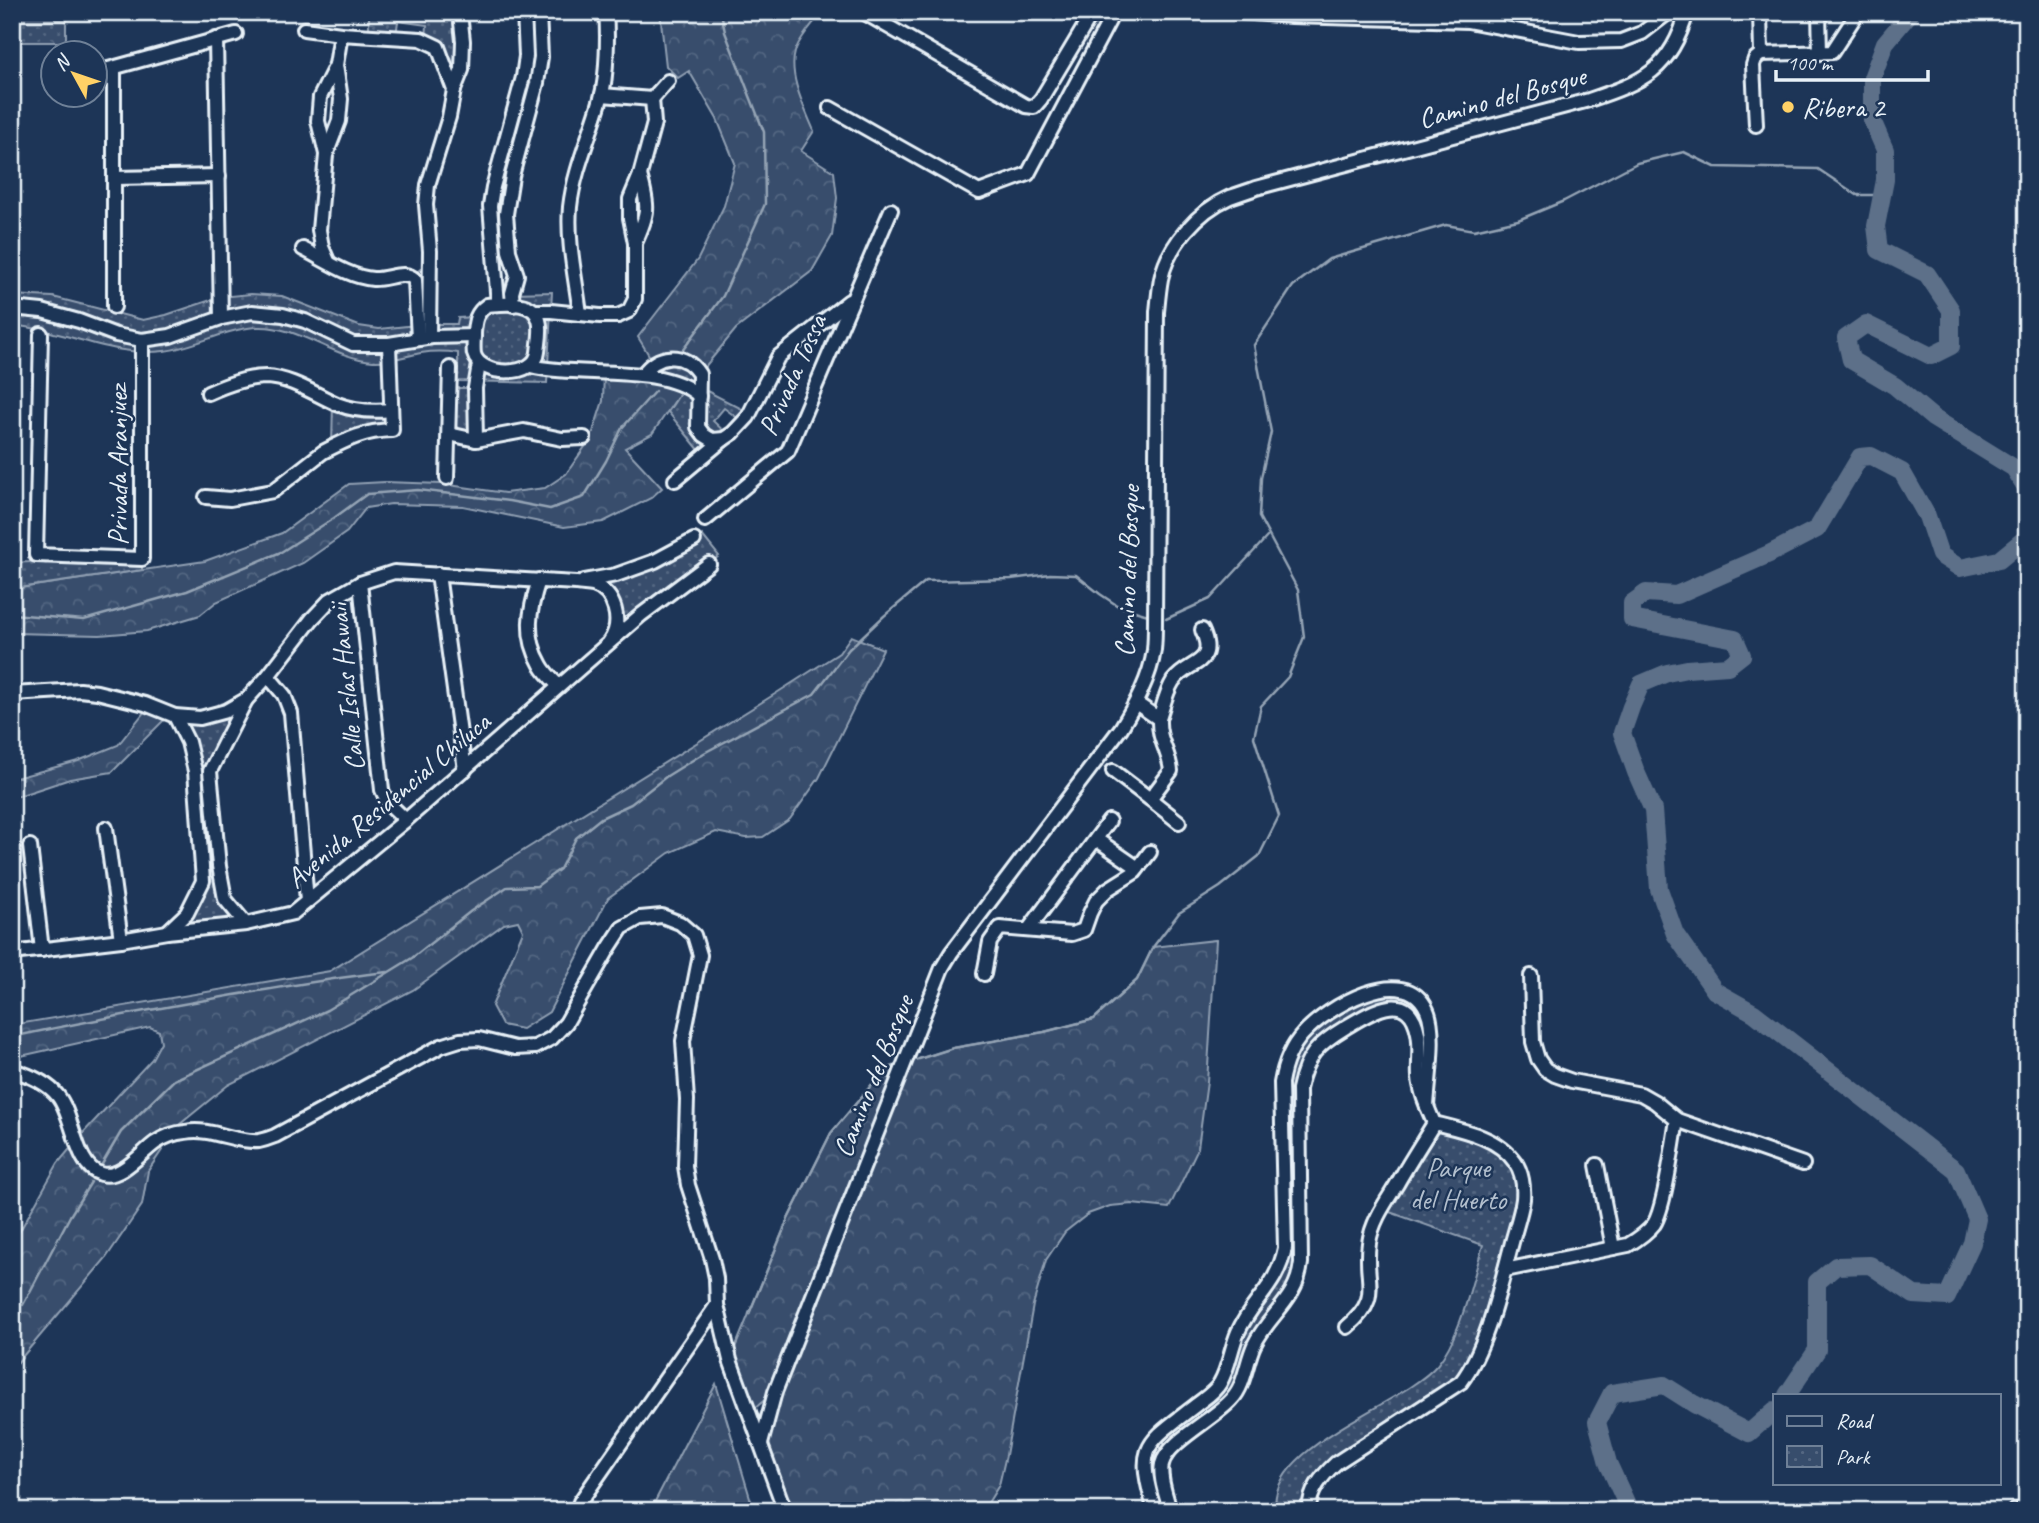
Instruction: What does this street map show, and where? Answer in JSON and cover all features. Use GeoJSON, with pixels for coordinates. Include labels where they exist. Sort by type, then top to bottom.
{"type":"FeatureCollection","features":[{"type":"Feature","properties":{"kind":"street"},"geometry":{"type":"LineString","coordinates":[[498,301],[490,206],[523,77],[526,56],[524,12]]}},
{"type":"Feature","properties":{"kind":"street"},"geometry":{"type":"LineString","coordinates":[[513,299],[517,275],[509,251],[506,214],[508,194],[537,83],[541,57],[539,12]]}},
{"type":"Feature","properties":{"kind":"street"},"geometry":{"type":"LineString","coordinates":[[580,314],[570,208],[574,184],[602,95],[606,12]]}},
{"type":"Feature","properties":{"kind":"street"},"geometry":{"type":"LineString","coordinates":[[863,12],[1026,106],[1034,107],[1093,12]]}},
{"type":"Feature","properties":{"kind":"street"},"geometry":{"type":"LineString","coordinates":[[830,108],[979,192],[1028,174],[1109,21],[1111,12]]}},
{"type":"Feature","properties":{"kind":"street"},"geometry":{"type":"LineString","coordinates":[[1241,12],[1291,16],[1476,17],[1579,43],[1622,41],[1642,33],[1669,12]]}},
{"type":"Feature","properties":{"kind":"street","name":"Camino del Bosque"},"geometry":{"type":"LineString","coordinates":[[761,1444],[775,1392],[942,968],[1121,728],[1136,703],[1154,651],[1157,312],[1162,277],[1171,253],[1181,237],[1210,209],[1229,198],[1256,188],[1620,90],[1649,75],[1666,60],[1681,35],[1687,12]]}},
{"type":"Feature","properties":{"kind":"street"},"geometry":{"type":"LineString","coordinates":[[1760,12],[1761,54]]}},
{"type":"Feature","properties":{"kind":"street"},"geometry":{"type":"LineString","coordinates":[[1819,12],[1820,52]]}},
{"type":"Feature","properties":{"kind":"street"},"geometry":{"type":"LineString","coordinates":[[1756,125],[1755,59],[1761,54],[1832,52],[1858,12]]}},
{"type":"Feature","properties":{"kind":"street"},"geometry":{"type":"LineString","coordinates":[[424,338],[430,251],[427,225],[428,185],[462,70],[460,13]]}},
{"type":"Feature","properties":{"kind":"street"},"geometry":{"type":"LineString","coordinates":[[304,29],[425,40],[438,47],[454,90]]}},
{"type":"Feature","properties":{"kind":"street"},"geometry":{"type":"LineString","coordinates":[[108,70],[236,34]]}},
{"type":"Feature","properties":{"kind":"street"},"geometry":{"type":"LineString","coordinates":[[326,155],[318,121],[320,97],[336,65],[341,34]]}},
{"type":"Feature","properties":{"kind":"street"},"geometry":{"type":"LineString","coordinates":[[216,39],[221,318]]}},
{"type":"Feature","properties":{"kind":"street"},"geometry":{"type":"LineString","coordinates":[[328,261],[318,230],[326,155],[340,121],[341,99],[336,65]]}},
{"type":"Feature","properties":{"kind":"street"},"geometry":{"type":"LineString","coordinates":[[114,68],[114,307]]}},
{"type":"Feature","properties":{"kind":"street"},"geometry":{"type":"LineString","coordinates":[[536,312],[618,316],[629,311],[635,299],[635,243],[630,218],[630,199],[640,176],[654,122],[652,99],[668,81]]}},
{"type":"Feature","properties":{"kind":"street"},"geometry":{"type":"LineString","coordinates":[[602,95],[652,99]]}},
{"type":"Feature","properties":{"kind":"street"},"geometry":{"type":"LineString","coordinates":[[114,178],[219,176]]}},
{"type":"Feature","properties":{"kind":"street","name":"Privada Tossa"},"geometry":{"type":"LineString","coordinates":[[705,520],[788,451],[891,210]]}},
{"type":"Feature","properties":{"kind":"street"},"geometry":{"type":"LineString","coordinates":[[303,249],[348,272],[374,279],[410,275],[430,251]]}},
{"type":"Feature","properties":{"kind":"street"},"geometry":{"type":"LineString","coordinates":[[494,254],[509,251]]}},
{"type":"Feature","properties":{"kind":"street"},"geometry":{"type":"LineString","coordinates":[[410,275],[415,279],[424,338]]}},
{"type":"Feature","properties":{"kind":"street"},"geometry":{"type":"LineString","coordinates":[[513,299],[536,312],[540,321],[538,357],[531,366],[523,370],[491,370],[480,364],[474,355],[475,318],[487,305],[513,299]]}},
{"type":"Feature","properties":{"kind":"street","name":"Privada Tossa"},"geometry":{"type":"LineString","coordinates":[[675,480],[733,433],[748,417],[778,357],[852,299]]}},
{"type":"Feature","properties":{"kind":"street"},"geometry":{"type":"LineString","coordinates":[[12,308],[42,311],[116,335],[142,340],[170,336],[221,318],[252,312],[283,314],[305,321],[353,344],[389,344],[424,338],[474,336]]}},
{"type":"Feature","properties":{"kind":"street","name":"Privada Aranjuez"},"geometry":{"type":"LineString","coordinates":[[41,334],[36,555],[142,559],[142,340]]}},
{"type":"Feature","properties":{"kind":"street"},"geometry":{"type":"LineString","coordinates":[[206,497],[230,499],[273,491],[323,452],[358,435],[392,430],[389,344]]}},
{"type":"Feature","properties":{"kind":"street","name":"Privada Tossa"},"geometry":{"type":"LineString","coordinates":[[642,375],[653,362],[665,358],[684,361],[695,368],[699,374],[698,427],[712,440],[724,439]]}},
{"type":"Feature","properties":{"kind":"street"},"geometry":{"type":"LineString","coordinates":[[476,440],[475,388],[480,364]]}},
{"type":"Feature","properties":{"kind":"street"},"geometry":{"type":"LineString","coordinates":[[531,366],[548,370],[642,375],[685,386],[699,396]]}},
{"type":"Feature","properties":{"kind":"street"},"geometry":{"type":"LineString","coordinates":[[447,478],[450,368]]}},
{"type":"Feature","properties":{"kind":"street"},"geometry":{"type":"LineString","coordinates":[[208,393],[231,383],[266,377],[298,384],[337,404],[370,412],[391,410]]}},
{"type":"Feature","properties":{"kind":"street"},"geometry":{"type":"LineString","coordinates":[[450,388],[475,388]]}},
{"type":"Feature","properties":{"kind":"street"},"geometry":{"type":"LineString","coordinates":[[370,412],[371,431]]}},
{"type":"Feature","properties":{"kind":"street"},"geometry":{"type":"LineString","coordinates":[[449,434],[476,440],[524,431],[562,439],[584,439]]}},
{"type":"Feature","properties":{"kind":"street","name":"Avenida Residencial Chiluca"},"geometry":{"type":"LineString","coordinates":[[576,583],[616,575],[655,561],[694,540]]}},
{"type":"Feature","properties":{"kind":"street","name":"Avenida Residencial Chiluca"},"geometry":{"type":"LineString","coordinates":[[12,953],[246,923],[293,913],[465,769],[641,615],[709,564]]}},
{"type":"Feature","properties":{"kind":"street","name":"Avenida Residencial Chiluca"},"geometry":{"type":"LineString","coordinates":[[12,694],[80,690],[145,704],[175,716],[200,718],[226,711],[247,699],[330,600],[360,583],[394,572],[595,586],[610,597],[617,615],[615,634],[604,649]]}},
{"type":"Feature","properties":{"kind":"street"},"geometry":{"type":"LineString","coordinates":[[438,574],[465,769]]}},
{"type":"Feature","properties":{"kind":"street"},"geometry":{"type":"LineString","coordinates":[[538,580],[530,609],[531,639],[541,667],[559,687]]}},
{"type":"Feature","properties":{"kind":"street","name":"Calle Islas Hawaii"},"geometry":{"type":"LineString","coordinates":[[360,583],[382,790],[388,803],[405,820]]}},
{"type":"Feature","properties":{"kind":"street"},"geometry":{"type":"LineString","coordinates":[[1150,799],[1171,771],[1158,731],[1159,719],[1175,678],[1207,654],[1208,642],[1202,630]]}},
{"type":"Feature","properties":{"kind":"street"},"geometry":{"type":"LineString","coordinates":[[268,676],[284,695],[291,713],[307,901]]}},
{"type":"Feature","properties":{"kind":"street"},"geometry":{"type":"LineString","coordinates":[[246,923],[225,899],[219,866],[210,771],[247,699]]}},
{"type":"Feature","properties":{"kind":"street"},"geometry":{"type":"LineString","coordinates":[[1136,703],[1159,719]]}},
{"type":"Feature","properties":{"kind":"street"},"geometry":{"type":"LineString","coordinates":[[167,932],[187,913],[203,881],[195,771],[188,742],[175,716]]}},
{"type":"Feature","properties":{"kind":"street"},"geometry":{"type":"LineString","coordinates":[[1114,771],[1179,821]]}},
{"type":"Feature","properties":{"kind":"street"},"geometry":{"type":"LineString","coordinates":[[1028,930],[1109,821]]}},
{"type":"Feature","properties":{"kind":"street"},"geometry":{"type":"LineString","coordinates":[[106,828],[121,940]]}},
{"type":"Feature","properties":{"kind":"street"},"geometry":{"type":"LineString","coordinates":[[1097,839],[1138,868]]}},
{"type":"Feature","properties":{"kind":"street"},"geometry":{"type":"LineString","coordinates":[[30,846],[42,950]]}},
{"type":"Feature","properties":{"kind":"street"},"geometry":{"type":"LineString","coordinates":[[981,914],[1000,928],[1072,934],[1083,930],[1096,901],[1135,872],[1150,852]]}},
{"type":"Feature","properties":{"kind":"street"},"geometry":{"type":"LineString","coordinates":[[12,1070],[44,1083],[58,1096],[89,1167],[102,1175],[114,1174],[170,1135],[206,1131],[259,1141],[275,1136],[442,1046],[460,1040],[479,1039],[515,1048],[535,1047],[552,1038],[566,1023],[622,929],[640,918],[662,916],[680,923],[694,935],[700,955],[683,1041],[687,1100],[685,1166],[688,1185],[712,1259],[717,1305],[730,1360],[785,1511]]}},
{"type":"Feature","properties":{"kind":"street"},"geometry":{"type":"LineString","coordinates":[[971,928],[990,942]]}},
{"type":"Feature","properties":{"kind":"street"},"geometry":{"type":"LineString","coordinates":[[985,975],[990,942],[1000,928]]}},
{"type":"Feature","properties":{"kind":"street"},"geometry":{"type":"LineString","coordinates":[[1531,976],[1533,1042],[1538,1059],[1545,1069],[1555,1076],[1641,1094],[1677,1120],[1803,1164]]}},
{"type":"Feature","properties":{"kind":"street"},"geometry":{"type":"LineString","coordinates":[[1155,1511],[1145,1466],[1152,1440],[1209,1395],[1220,1382],[1241,1326],[1276,1276],[1282,1262],[1285,1228],[1281,1083],[1283,1068],[1290,1052],[1314,1023],[1362,994],[1378,988],[1406,991],[1426,1006],[1431,1020],[1427,1107]]}},
{"type":"Feature","properties":{"kind":"street"},"geometry":{"type":"LineString","coordinates":[[1170,1511],[1162,1480],[1162,1463],[1171,1448],[1221,1411],[1235,1397],[1263,1329],[1288,1300],[1300,1276],[1299,1089],[1308,1060],[1317,1047],[1332,1036],[1376,1009],[1394,1005],[1407,1010],[1415,1023],[1418,1035],[1419,1080],[1434,1123],[1483,1138],[1505,1150],[1517,1165],[1523,1198],[1479,1353],[1472,1368],[1461,1382],[1336,1463],[1322,1476],[1314,1489],[1309,1511]]}},
{"type":"Feature","properties":{"kind":"street"},"geometry":{"type":"LineString","coordinates":[[1504,1269],[1628,1245],[1645,1234],[1656,1221],[1661,1204],[1677,1120]]}},
{"type":"Feature","properties":{"kind":"street"},"geometry":{"type":"LineString","coordinates":[[1347,1327],[1367,1307],[1370,1286],[1369,1243],[1380,1212],[1434,1123]]}},
{"type":"Feature","properties":{"kind":"street"},"geometry":{"type":"LineString","coordinates":[[1597,1165],[1613,1248]]}},
{"type":"Feature","properties":{"kind":"street"},"geometry":{"type":"LineString","coordinates":[[577,1511],[588,1491],[717,1305]]}},
{"type":"Feature","properties":{"kind":"street"},"geometry":{"type":"LineString","coordinates":[[749,1413],[775,1392]]}},
{"type":"Feature","properties":{"kind":"street"},"geometry":{"type":"LineString","coordinates":[[2014,1511],[2027,1508]]}},
{"type":"Feature","properties":{"kind":"green space"},"geometry":{"type":"Polygon","coordinates":[[[12,12],[96,12],[66,20],[12,20],[12,12]]]}},
{"type":"Feature","properties":{"kind":"green space"},"geometry":{"type":"Polygon","coordinates":[[[369,12],[459,12],[462,41],[454,86],[448,68],[426,40],[427,25],[398,21],[396,36],[369,34],[369,12]]]}},
{"type":"Feature","properties":{"kind":"green space"},"geometry":{"type":"Polygon","coordinates":[[[524,12],[539,12],[541,57],[512,176],[510,263],[497,263],[493,187],[523,77],[524,12]]]}},
{"type":"Feature","properties":{"kind":"green space"},"geometry":{"type":"Polygon","coordinates":[[[660,12],[823,12],[796,48],[793,61],[798,92],[814,131],[801,151],[834,172],[837,198],[832,236],[812,271],[736,329],[699,374],[653,362],[638,337],[698,259],[724,206],[735,163],[717,119],[689,71],[678,78],[666,66],[660,12]]]}},
{"type":"Feature","properties":{"kind":"green space"},"geometry":{"type":"Polygon","coordinates":[[[12,20],[66,20],[66,38],[12,42],[12,20]]]}},
{"type":"Feature","properties":{"kind":"green space"},"geometry":{"type":"Polygon","coordinates":[[[424,266],[432,324],[457,324],[458,318],[475,317],[480,310],[512,305],[512,293],[552,292],[547,383],[458,381],[458,353],[430,352],[391,360],[358,359],[301,336],[272,328],[245,328],[176,349],[135,352],[12,325],[12,295],[53,297],[143,320],[220,297],[251,294],[282,296],[359,326],[379,329],[416,325],[417,272],[424,266]]]}},
{"type":"Feature","properties":{"kind":"green space"},"geometry":{"type":"Polygon","coordinates":[[[684,361],[699,387],[750,413],[743,422],[724,408],[713,421],[729,436],[704,456],[668,412],[685,386],[647,368],[684,361]]]}},
{"type":"Feature","properties":{"kind":"green space"},"geometry":{"type":"Polygon","coordinates":[[[604,373],[685,386],[652,434],[625,448],[662,488],[651,498],[603,522],[564,527],[463,506],[391,504],[366,508],[347,532],[303,563],[216,602],[200,615],[147,631],[100,635],[12,633],[12,589],[205,561],[282,533],[349,484],[442,484],[505,493],[545,488],[566,474],[591,438],[603,401],[604,373]]]}},
{"type":"Feature","properties":{"kind":"green space"},"geometry":{"type":"Polygon","coordinates":[[[450,388],[475,388],[476,440],[449,434],[450,388]]]}},
{"type":"Feature","properties":{"kind":"green space"},"geometry":{"type":"Polygon","coordinates":[[[333,401],[391,410],[392,430],[332,447],[333,401]]]}},
{"type":"Feature","properties":{"kind":"green space"},"geometry":{"type":"Polygon","coordinates":[[[702,535],[719,556],[641,615],[604,649],[617,615],[595,586],[655,561],[702,535]]]}},
{"type":"Feature","properties":{"kind":"green space"},"geometry":{"type":"Polygon","coordinates":[[[36,555],[142,559],[142,570],[12,589],[12,563],[30,562],[36,555]]]}},
{"type":"Feature","properties":{"kind":"green space"},"geometry":{"type":"Polygon","coordinates":[[[851,636],[883,649],[819,778],[790,819],[763,837],[746,838],[716,832],[669,853],[608,898],[549,1012],[522,1029],[502,1025],[492,1006],[523,931],[518,921],[504,924],[413,990],[228,1085],[179,1125],[148,1171],[142,1205],[106,1258],[12,1369],[12,1245],[58,1163],[152,1059],[161,1042],[159,1031],[150,1027],[12,1058],[12,1025],[330,971],[839,653],[851,636]]]}},
{"type":"Feature","properties":{"kind":"green space"},"geometry":{"type":"Polygon","coordinates":[[[247,699],[210,771],[225,899],[246,924],[167,932],[203,881],[195,771],[175,716],[200,718],[247,699]]]}},
{"type":"Feature","properties":{"kind":"green space"},"geometry":{"type":"Polygon","coordinates":[[[149,706],[170,714],[112,772],[70,779],[12,798],[12,779],[78,761],[118,745],[149,706]]]}},
{"type":"Feature","properties":{"kind":"green space"},"geometry":{"type":"Polygon","coordinates":[[[1216,940],[1207,1082],[1198,1148],[1169,1208],[1132,1204],[1110,1206],[1088,1214],[1065,1232],[1046,1260],[1033,1305],[999,1485],[983,1511],[785,1511],[761,1444],[773,1393],[749,1413],[730,1360],[788,1219],[831,1133],[884,1070],[953,1048],[1044,1032],[1094,1019],[1137,980],[1153,947],[1216,940]]]}},
{"type":"Feature","properties":{"kind":"green space"},"geometry":{"type":"Polygon","coordinates":[[[1391,988],[1426,1006],[1429,1071],[1415,1023],[1394,1005],[1332,1036],[1302,1074],[1301,1263],[1263,1329],[1241,1383],[1162,1463],[1170,1511],[1155,1511],[1147,1452],[1209,1395],[1238,1333],[1282,1262],[1283,1068],[1315,1023],[1391,988]]]}},
{"type":"Feature","properties":{"kind":"green space","name":"Parque del Huerto"},"geometry":{"type":"Polygon","coordinates":[[[1434,1123],[1483,1138],[1517,1165],[1523,1198],[1472,1368],[1336,1463],[1309,1511],[1276,1511],[1278,1488],[1291,1467],[1339,1429],[1420,1380],[1437,1365],[1453,1339],[1483,1245],[1381,1209],[1434,1123]]]}},
{"type":"Feature","properties":{"kind":"green space"},"geometry":{"type":"Polygon","coordinates":[[[716,1384],[754,1511],[650,1511],[716,1384]]]}},
{"type":"Feature","properties":{"kind":"waterway"},"geometry":{"type":"LineString","coordinates":[[679,355],[723,296],[765,204],[764,132],[725,32],[721,12]]}},
{"type":"Feature","properties":{"kind":"waterway"},"geometry":{"type":"LineString","coordinates":[[1911,12],[1885,43],[1872,78],[1872,120],[1885,150],[1885,180],[1876,226],[1879,250],[1927,274],[1951,310],[1951,346],[1931,356],[1866,324],[1846,338],[1851,360],[1895,386],[1933,418],[2014,468],[2027,489]]}},
{"type":"Feature","properties":{"kind":"waterway"},"geometry":{"type":"LineString","coordinates":[[919,1059],[953,1048],[1044,1032],[1094,1019],[1137,980],[1153,947],[1179,913],[1220,887],[1259,856],[1279,816],[1254,737],[1261,706],[1288,677],[1304,637],[1298,590],[1259,517],[1261,478],[1271,432],[1254,345],[1293,286],[1329,259],[1446,225],[1474,230],[1518,220],[1564,201],[1637,163],[1684,152],[1715,167],[1818,169],[1857,195],[1882,195]]}},
{"type":"Feature","properties":{"kind":"waterway"},"geometry":{"type":"LineString","coordinates":[[12,614],[84,620],[187,591],[281,552],[367,494],[418,490],[550,509],[584,497],[622,428],[655,391]]}},
{"type":"Feature","properties":{"kind":"waterway"},"geometry":{"type":"LineString","coordinates":[[1788,1394],[1817,1350],[1817,1282],[1836,1266],[1870,1265],[1914,1295],[1947,1297],[1972,1243],[1977,1219],[1956,1170],[1754,1013],[1715,991],[1675,934],[1659,889],[1653,810],[1622,733],[1641,684],[1667,673],[1728,666],[1742,655],[1735,639],[1632,619],[1632,603],[1646,593],[1676,595],[1769,554],[1817,529],[1860,457],[1871,456],[1902,472],[1927,516],[1940,555],[1960,568],[1999,560],[2027,537]]}},
{"type":"Feature","properties":{"kind":"waterway"},"geometry":{"type":"LineString","coordinates":[[1166,619],[1210,599],[1267,537]]}},
{"type":"Feature","properties":{"kind":"waterway"},"geometry":{"type":"LineString","coordinates":[[101,1166],[121,1132],[174,1080],[327,1010],[412,958],[471,911],[507,887],[537,886],[560,869],[576,838],[601,818],[631,804],[667,776],[704,753],[814,694],[849,649],[926,581],[1076,575],[1118,606],[1148,615]]}},
{"type":"Feature","properties":{"kind":"waterway"},"geometry":{"type":"LineString","coordinates":[[12,1037],[234,995],[388,972]]}},
{"type":"Feature","properties":{"kind":"waterway"},"geometry":{"type":"LineString","coordinates":[[749,1314],[788,1219],[831,1133],[884,1070],[894,1066]]}},
{"type":"Feature","properties":{"kind":"waterway"},"geometry":{"type":"LineString","coordinates":[[23,1305],[91,1182]]}},
{"type":"Feature","properties":{"kind":"waterway"},"geometry":{"type":"LineString","coordinates":[[1630,1511],[1608,1463],[1597,1422],[1612,1393],[1664,1385],[1749,1433],[1773,1412]]}},
{"type":"Feature","properties":{"kind":"place","name":"Ribera 2"},"geometry":{"type":"Point","coordinates":[1788,107]}}]}
